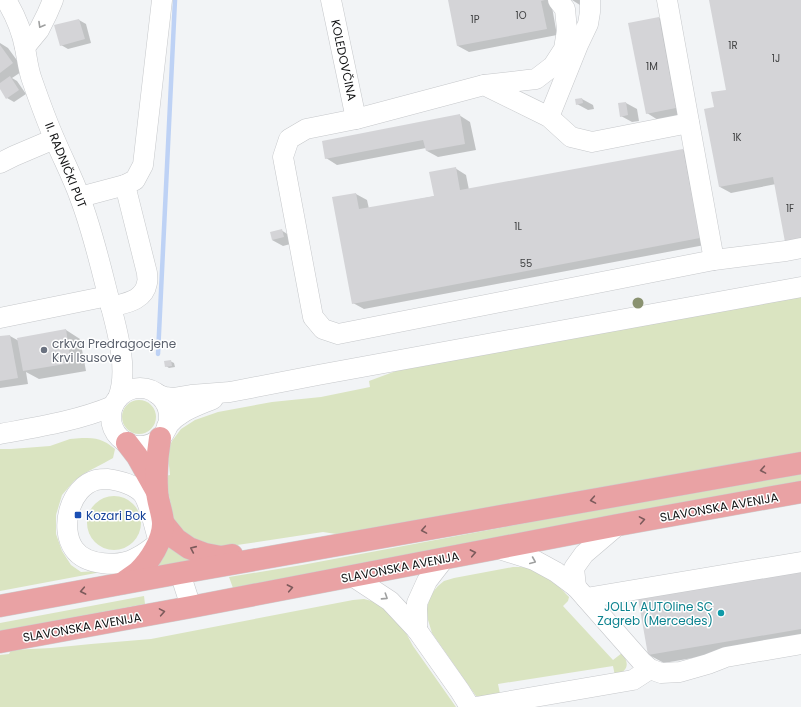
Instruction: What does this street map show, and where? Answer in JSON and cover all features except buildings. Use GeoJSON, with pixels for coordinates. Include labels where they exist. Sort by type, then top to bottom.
{"type":"FeatureCollection","features":[{"type":"Feature","properties":{"kind":"main road"},"geometry":{"type":"LineString","coordinates":[[122,584],[146,564],[152,555],[161,533],[157,491],[158,449],[163,432]]}},
{"type":"Feature","properties":{"kind":"main road"},"geometry":{"type":"LineString","coordinates":[[122,439],[137,456],[157,491]]}},
{"type":"Feature","properties":{"kind":"main road"},"geometry":{"type":"LineString","coordinates":[[0,606],[801,463]]}},
{"type":"Feature","properties":{"kind":"main road","name":"SLAVONSKA AVENIJA"},"geometry":{"type":"LineString","coordinates":[[0,642],[618,525],[801,492]]}},
{"type":"Feature","properties":{"kind":"main road"},"geometry":{"type":"LineString","coordinates":[[766,498],[801,501]]}},
{"type":"Feature","properties":{"kind":"main road"},"geometry":{"type":"LineString","coordinates":[[161,533],[176,539],[189,548],[205,554],[221,556],[256,554],[272,557]]}},
{"type":"Feature","properties":{"kind":"street"},"geometry":{"type":"LineString","coordinates":[[6,0],[16,19],[25,47]]}},
{"type":"Feature","properties":{"kind":"street"},"geometry":{"type":"LineString","coordinates":[[25,47],[39,30],[53,0]]}},
{"type":"Feature","properties":{"kind":"street"},"geometry":{"type":"LineString","coordinates":[[80,197],[125,185],[135,180],[143,165],[162,0]]}},
{"type":"Feature","properties":{"kind":"street","name":"KOLEDOVČINA"},"geometry":{"type":"LineString","coordinates":[[331,0],[356,119]]}},
{"type":"Feature","properties":{"kind":"street"},"geometry":{"type":"LineString","coordinates":[[558,0],[565,9],[567,30],[564,49],[553,66],[536,80],[484,85],[356,119],[306,129],[289,139],[283,157],[313,317],[323,329],[338,334],[714,260],[801,248]]}},
{"type":"Feature","properties":{"kind":"street"},"geometry":{"type":"LineString","coordinates":[[549,117],[588,24],[590,0]]}},
{"type":"Feature","properties":{"kind":"street"},"geometry":{"type":"LineString","coordinates":[[666,0],[714,260]]}},
{"type":"Feature","properties":{"kind":"street","name":"II. RADNIČKI PUT"},"geometry":{"type":"LineString","coordinates":[[25,47],[27,62],[32,79],[54,139],[80,197],[95,244],[118,337],[122,370],[122,386],[116,402]]}},
{"type":"Feature","properties":{"kind":"street"},"geometry":{"type":"LineString","coordinates":[[484,85],[549,117],[571,137],[592,142],[689,123]]}},
{"type":"Feature","properties":{"kind":"street"},"geometry":{"type":"LineString","coordinates":[[5,155],[54,139]]}},
{"type":"Feature","properties":{"kind":"street"},"geometry":{"type":"LineString","coordinates":[[0,318],[109,301],[135,300],[142,293],[147,284],[147,273],[125,185]]}},
{"type":"Feature","properties":{"kind":"street"},"geometry":{"type":"LineString","coordinates":[[0,434],[84,417],[116,402],[126,392],[135,389],[143,389],[154,392],[165,398],[230,392],[801,287]]}},
{"type":"Feature","properties":{"kind":"street","name":"II. RADNIČKI PUT"},"geometry":{"type":"LineString","coordinates":[[118,337],[140,380],[154,392]]}},
{"type":"Feature","properties":{"kind":"street"},"geometry":{"type":"LineString","coordinates":[[154,392],[166,405],[168,411],[168,420],[163,432]]}},
{"type":"Feature","properties":{"kind":"street"},"geometry":{"type":"LineString","coordinates":[[54,424],[101,429],[136,446],[144,446],[152,443],[174,419],[183,412],[230,392]]}},
{"type":"Feature","properties":{"kind":"street"},"geometry":{"type":"LineString","coordinates":[[116,402],[111,413],[111,422],[113,429],[122,439]]}},
{"type":"Feature","properties":{"kind":"street"},"geometry":{"type":"LineString","coordinates":[[108,479],[122,482],[134,487],[143,494],[161,533],[136,559],[108,564],[97,562],[83,557],[74,550],[67,529],[70,508],[75,497],[85,486],[96,480],[108,479]]}},
{"type":"Feature","properties":{"kind":"street"},"geometry":{"type":"LineString","coordinates":[[581,593],[574,568],[584,554],[618,525]]}},
{"type":"Feature","properties":{"kind":"street"},"geometry":{"type":"LineString","coordinates":[[496,548],[534,560],[556,572],[581,593],[642,662],[650,669],[661,673],[680,672],[726,657],[801,644]]}},
{"type":"Feature","properties":{"kind":"street"},"geometry":{"type":"LineString","coordinates":[[417,630],[417,603],[427,581],[444,559]]}},
{"type":"Feature","properties":{"kind":"street"},"geometry":{"type":"LineString","coordinates":[[581,593],[801,562]]}},
{"type":"Feature","properties":{"kind":"street"},"geometry":{"type":"LineString","coordinates":[[180,573],[191,607]]}},
{"type":"Feature","properties":{"kind":"street"},"geometry":{"type":"LineString","coordinates":[[352,576],[390,601],[417,630],[470,707]]}},
{"type":"Feature","properties":{"kind":"street"},"geometry":{"type":"LineString","coordinates":[[476,707],[633,680],[650,669]]}},
{"type":"Feature","properties":{"kind":"green space"},"geometry":{"type":"Polygon","coordinates":[[[801,294],[801,456],[343,535],[323,532],[214,549],[176,530],[165,476],[170,475],[168,450],[172,441],[181,429],[195,420],[218,412],[272,402],[321,397],[370,387],[369,381],[404,368],[801,294]]]}},
{"type":"Feature","properties":{"kind":"green space"},"geometry":{"type":"Polygon","coordinates":[[[139,400],[151,405],[156,417],[151,429],[139,434],[127,429],[122,417],[127,405],[139,400]]]}},
{"type":"Feature","properties":{"kind":"green space"},"geometry":{"type":"Polygon","coordinates":[[[70,439],[96,439],[107,443],[115,449],[113,458],[85,473],[74,481],[62,495],[56,515],[56,534],[62,551],[71,565],[81,572],[112,570],[0,591],[0,449],[50,446],[70,439]]]}},
{"type":"Feature","properties":{"kind":"green space"},"geometry":{"type":"Polygon","coordinates":[[[801,474],[801,484],[233,588],[229,577],[302,565],[637,502],[801,474]]]}},
{"type":"Feature","properties":{"kind":"green space"},"geometry":{"type":"Polygon","coordinates":[[[109,496],[119,496],[129,500],[137,508],[141,518],[141,528],[137,538],[129,546],[119,550],[109,550],[99,546],[91,538],[87,528],[87,518],[91,508],[99,500],[109,496]]]}},
{"type":"Feature","properties":{"kind":"green space"},"geometry":{"type":"Polygon","coordinates":[[[168,541],[196,562],[152,570],[168,541]]]}},
{"type":"Feature","properties":{"kind":"green space"},"geometry":{"type":"Polygon","coordinates":[[[513,567],[527,567],[535,569],[558,585],[569,597],[568,601],[563,606],[613,660],[622,653],[625,657],[627,664],[623,672],[615,676],[613,666],[498,684],[500,694],[482,697],[476,696],[432,633],[428,620],[427,609],[429,600],[432,593],[444,581],[513,567]]]}},
{"type":"Feature","properties":{"kind":"green space"},"geometry":{"type":"Polygon","coordinates":[[[144,596],[145,604],[0,631],[0,623],[144,596]]]}},
{"type":"Feature","properties":{"kind":"green space"},"geometry":{"type":"Polygon","coordinates":[[[364,599],[376,602],[398,618],[413,646],[456,707],[0,707],[0,655],[9,654],[11,650],[151,639],[364,599]]]}},
{"type":"Feature","properties":{"kind":"waterway"},"geometry":{"type":"LineString","coordinates":[[158,354],[175,0]]}},
{"type":"Feature","properties":{"kind":"place","name":"crkva Predragocjene Krvi Isusove"},"geometry":{"type":"Point","coordinates":[44,350]}},
{"type":"Feature","properties":{"kind":"place","name":"Kozari Bok"},"geometry":{"type":"Point","coordinates":[78,515]}},
{"type":"Feature","properties":{"kind":"place","name":"JOLLY AUTOline SC Zagreb (Mercedes)"},"geometry":{"type":"Point","coordinates":[721,613]}}]}
